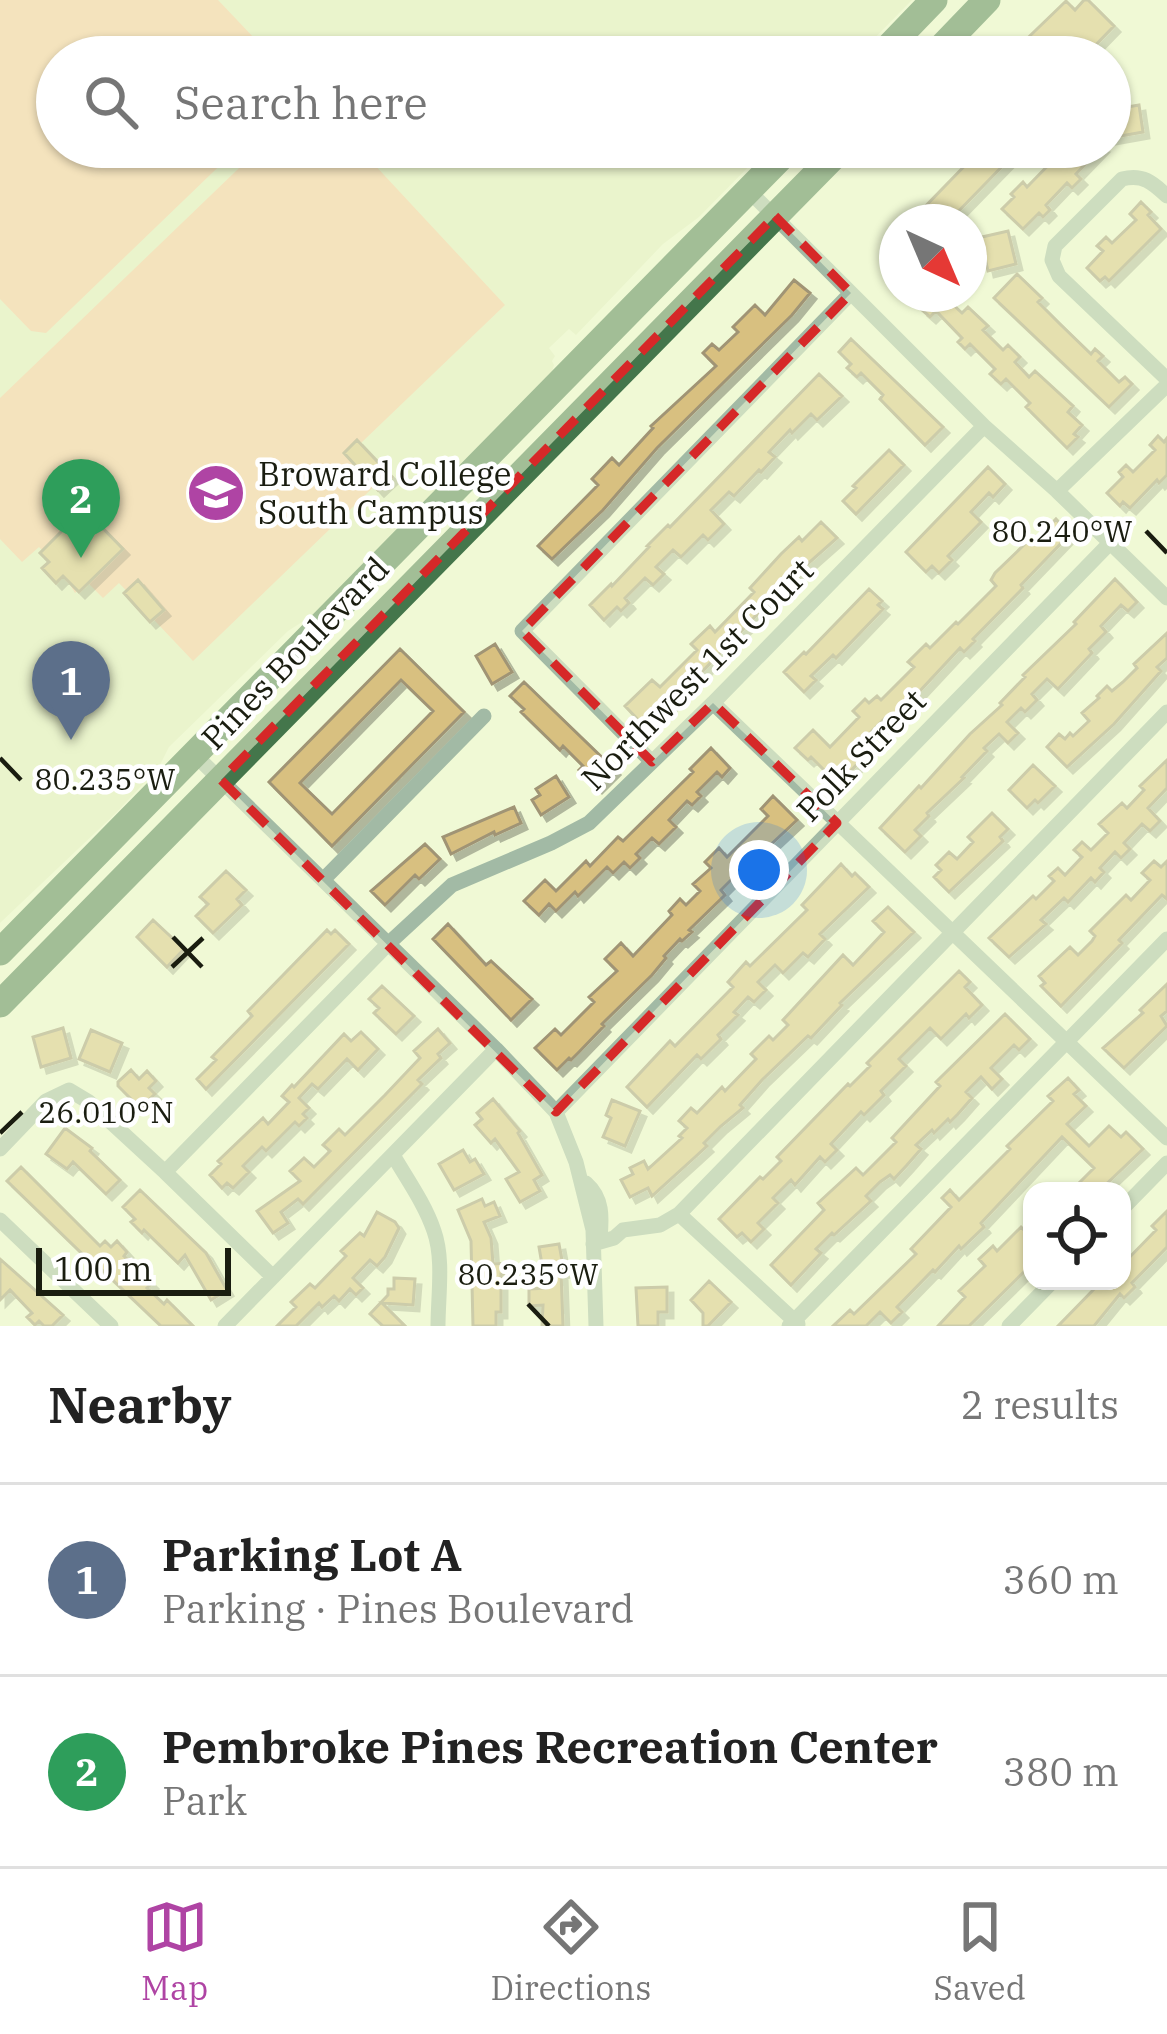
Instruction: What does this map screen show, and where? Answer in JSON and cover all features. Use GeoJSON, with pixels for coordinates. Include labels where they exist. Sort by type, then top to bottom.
{"type":"FeatureCollection","features":[{"type":"Feature","properties":{"kind":"highway"},"geometry":{"type":"LineString","coordinates":[[899,36],[934,0]]}},
{"type":"Feature","properties":{"kind":"highway"},"geometry":{"type":"LineString","coordinates":[[952,36],[980,7]]}},
{"type":"Feature","properties":{"kind":"highway","name":"Pines Boulevard"},"geometry":{"type":"LineString","coordinates":[[0,952],[770,168]]}},
{"type":"Feature","properties":{"kind":"highway","name":"Pines Boulevard"},"geometry":{"type":"LineString","coordinates":[[0,1004],[822,168]]}},
{"type":"Feature","properties":{"kind":"street"},"geometry":{"type":"LineString","coordinates":[[1057,491],[1167,382],[1059,276],[1052,260],[1055,246],[1122,179],[1149,179],[1167,196]]}},
{"type":"Feature","properties":{"kind":"street"},"geometry":{"type":"LineString","coordinates":[[748,190],[984,426],[1166,594]]}},
{"type":"Feature","properties":{"kind":"street"},"geometry":{"type":"LineString","coordinates":[[652,762],[522,632],[851,293]]}},
{"type":"Feature","properties":{"kind":"street","name":"Northwest 1st Court"},"geometry":{"type":"LineString","coordinates":[[165,1172],[452,885],[590,823],[984,426]]}},
{"type":"Feature","properties":{"kind":"street","name":"Polk Street"},"geometry":{"type":"LineString","coordinates":[[556,1112],[1109,544]]}},
{"type":"Feature","properties":{"kind":"street"},"geometry":{"type":"LineString","coordinates":[[713,703],[1167,1138]]}},
{"type":"Feature","properties":{"kind":"street"},"geometry":{"type":"LineString","coordinates":[[602,1219],[622,1230],[660,1225],[680,1214],[1167,712]]}},
{"type":"Feature","properties":{"kind":"street"},"geometry":{"type":"LineString","coordinates":[[322,880],[484,716]]}},
{"type":"Feature","properties":{"kind":"street"},"geometry":{"type":"LineString","coordinates":[[195,755],[556,1112],[580,1177],[597,1244]]}},
{"type":"Feature","properties":{"kind":"street"},"geometry":{"type":"LineString","coordinates":[[680,1214],[795,1324],[1167,938]]}},
{"type":"Feature","properties":{"kind":"street"},"geometry":{"type":"LineString","coordinates":[[225,1326],[496,1049]]}},
{"type":"Feature","properties":{"kind":"street"},"geometry":{"type":"LineString","coordinates":[[0,1149],[46,1101],[69,1090],[89,1102],[273,1277]]}},
{"type":"Feature","properties":{"kind":"street"},"geometry":{"type":"LineString","coordinates":[[393,1155],[435,1233],[438,1326]]}},
{"type":"Feature","properties":{"kind":"street"},"geometry":{"type":"LineString","coordinates":[[1131,1200],[1167,1163]]}},
{"type":"Feature","properties":{"kind":"street"},"geometry":{"type":"LineString","coordinates":[[580,1177],[592,1188],[602,1219],[594,1264],[596,1326]]}},
{"type":"Feature","properties":{"kind":"street"},"geometry":{"type":"LineString","coordinates":[[0,1220],[111,1326]]}},
{"type":"Feature","properties":{"kind":"street"},"geometry":{"type":"LineString","coordinates":[[597,1244],[622,1230]]}},
{"type":"Feature","properties":{"kind":"street"},"geometry":{"type":"LineString","coordinates":[[1009,1326],[1044,1290]]}},
{"type":"Feature","properties":{"kind":"highlighted area"},"geometry":{"type":"Polygon","coordinates":[[[775,216],[851,293],[522,631],[652,762],[713,703],[837,823],[556,1112],[221,780],[775,216]]]}},
{"type":"Feature","properties":{"kind":"shaded area","name":"Broward College South Campus"},"geometry":{"type":"Polygon","coordinates":[[[0,0],[912,0],[877,36],[36,36],[36,168],[747,168],[699,217],[663,244],[576,335],[569,329],[549,348],[555,356],[552,372],[313,615],[288,631],[169,747],[159,767],[116,813],[0,923],[0,0]]]}},
{"type":"Feature","properties":{"kind":"shaded area"},"geometry":{"type":"Polygon","coordinates":[[[0,0],[218,0],[252,36],[36,36],[36,168],[217,168],[46,333],[31,331],[0,299],[0,0]]]}},
{"type":"Feature","properties":{"kind":"shaded area"},"geometry":{"type":"Polygon","coordinates":[[[239,168],[378,168],[505,305],[361,443],[388,473],[193,661],[119,583],[103,598],[87,582],[75,593],[39,547],[22,562],[0,539],[0,398],[239,168]]]}},
{"type":"Feature","properties":{"kind":"building"},"geometry":{"type":"Polygon","coordinates":[[[1088,0],[1114,26],[1104,36],[1030,36],[1066,1],[1075,10],[1088,0]]]}},
{"type":"Feature","properties":{"kind":"building"},"geometry":{"type":"Polygon","coordinates":[[[1139,105],[1143,132],[1131,134],[1131,106],[1139,105]]]}},
{"type":"Feature","properties":{"kind":"building"},"geometry":{"type":"Polygon","coordinates":[[[963,168],[1001,168],[966,204],[928,204],[963,168]]]}},
{"type":"Feature","properties":{"kind":"building"},"geometry":{"type":"Polygon","coordinates":[[[1046,168],[1082,168],[1076,174],[1081,179],[1072,188],[1067,183],[1046,205],[1050,210],[1043,217],[1039,213],[1023,229],[1002,209],[1023,182],[1027,187],[1046,168]]]}},
{"type":"Feature","properties":{"kind":"building"},"geometry":{"type":"Polygon","coordinates":[[[1141,202],[1161,229],[1109,281],[1105,277],[1100,281],[1087,268],[1103,251],[1097,246],[1106,237],[1112,243],[1136,220],[1130,214],[1141,202]]]}},
{"type":"Feature","properties":{"kind":"building"},"geometry":{"type":"Polygon","coordinates":[[[1008,231],[1016,264],[988,271],[987,236],[1008,231]]]}},
{"type":"Feature","properties":{"kind":"building"},"geometry":{"type":"Polygon","coordinates":[[[1017,274],[1091,354],[1095,349],[1103,356],[1098,361],[1119,382],[1125,377],[1132,384],[1109,407],[994,298],[1017,274]]]}},
{"type":"Feature","properties":{"kind":"building"},"geometry":{"type":"Polygon","coordinates":[[[794,280],[810,293],[792,315],[552,559],[538,546],[598,485],[592,479],[612,458],[619,465],[651,426],[716,366],[703,353],[712,344],[719,350],[755,305],[765,315],[794,280]]]}},
{"type":"Feature","properties":{"kind":"building"},"geometry":{"type":"Polygon","coordinates":[[[937,312],[973,312],[1003,350],[1008,345],[1020,357],[1015,362],[1029,377],[1035,371],[1073,406],[1068,412],[1082,425],[1074,434],[1078,437],[1067,448],[1006,379],[1001,384],[990,374],[995,369],[970,344],[965,349],[958,342],[962,338],[937,312]]]}},
{"type":"Feature","properties":{"kind":"building"},"geometry":{"type":"Polygon","coordinates":[[[851,339],[943,427],[925,445],[861,373],[857,377],[847,368],[851,364],[839,352],[851,339]]]}},
{"type":"Feature","properties":{"kind":"building"},"geometry":{"type":"Polygon","coordinates":[[[819,374],[842,396],[817,420],[811,414],[792,433],[790,430],[769,452],[775,457],[761,472],[711,510],[724,524],[708,540],[703,535],[681,557],[673,550],[656,567],[664,574],[653,585],[645,578],[625,598],[629,603],[604,620],[590,605],[819,374]]]}},
{"type":"Feature","properties":{"kind":"building"},"geometry":{"type":"Polygon","coordinates":[[[1158,436],[1164,442],[1167,438],[1167,475],[1130,508],[1123,502],[1120,506],[1107,493],[1123,477],[1119,472],[1126,465],[1133,472],[1155,450],[1150,445],[1158,436]]]}},
{"type":"Feature","properties":{"kind":"building"},"geometry":{"type":"Polygon","coordinates":[[[357,440],[392,477],[378,490],[344,453],[357,440]]]}},
{"type":"Feature","properties":{"kind":"building"},"geometry":{"type":"Polygon","coordinates":[[[889,450],[904,465],[856,514],[843,501],[889,450]]]}},
{"type":"Feature","properties":{"kind":"building"},"geometry":{"type":"Polygon","coordinates":[[[988,467],[1005,484],[971,512],[981,522],[948,556],[952,560],[939,573],[932,566],[926,572],[906,552],[988,467]]]}},
{"type":"Feature","properties":{"kind":"building"},"geometry":{"type":"Polygon","coordinates":[[[84,509],[123,549],[79,592],[63,576],[56,583],[42,568],[49,562],[40,553],[84,509]]]}},
{"type":"Feature","properties":{"kind":"building"},"geometry":{"type":"Polygon","coordinates":[[[1056,519],[1070,534],[964,652],[960,648],[890,723],[885,718],[867,736],[855,749],[864,757],[833,789],[822,778],[827,773],[795,748],[813,730],[830,747],[859,717],[853,711],[865,699],[869,703],[877,696],[881,700],[914,667],[908,662],[958,624],[996,586],[991,580],[995,573],[1056,519]]]}},
{"type":"Feature","properties":{"kind":"building"},"geometry":{"type":"Polygon","coordinates":[[[821,522],[837,538],[795,575],[647,729],[625,706],[652,680],[660,687],[697,650],[691,644],[710,626],[715,632],[754,592],[750,588],[781,554],[821,522]]]}},
{"type":"Feature","properties":{"kind":"building"},"geometry":{"type":"Polygon","coordinates":[[[1115,579],[1137,602],[1128,611],[1121,605],[1101,626],[1106,632],[1089,649],[1092,653],[1058,689],[1047,679],[1032,694],[1037,700],[1007,722],[1018,733],[1008,743],[999,734],[984,748],[987,751],[964,778],[927,813],[915,830],[921,836],[905,852],[880,828],[1002,705],[1023,675],[1115,579]]]}},
{"type":"Feature","properties":{"kind":"building"},"geometry":{"type":"Polygon","coordinates":[[[138,580],[164,610],[150,622],[124,593],[138,580]]]}},
{"type":"Feature","properties":{"kind":"building"},"geometry":{"type":"Polygon","coordinates":[[[869,589],[882,601],[878,605],[883,609],[836,658],[833,655],[811,676],[816,680],[804,692],[784,672],[869,589]]]}},
{"type":"Feature","properties":{"kind":"building"},"geometry":{"type":"Polygon","coordinates":[[[1167,633],[1167,658],[1157,667],[1161,671],[1067,767],[1047,747],[1059,734],[1065,739],[1070,733],[1073,736],[1089,721],[1082,713],[1097,696],[1107,686],[1112,691],[1123,682],[1137,668],[1134,664],[1167,633]]]}},
{"type":"Feature","properties":{"kind":"building"},"geometry":{"type":"Polygon","coordinates":[[[495,644],[512,672],[492,684],[476,656],[495,644]]]}},
{"type":"Feature","properties":{"kind":"building"},"geometry":{"type":"Polygon","coordinates":[[[400,649],[464,712],[332,846],[269,782],[400,649]],[[401,680],[300,783],[332,814],[433,711],[401,680]]]}},
{"type":"Feature","properties":{"kind":"building"},"geometry":{"type":"Polygon","coordinates":[[[524,682],[614,769],[596,787],[579,770],[583,766],[563,746],[560,750],[510,696],[524,682]]]}},
{"type":"Feature","properties":{"kind":"building"},"geometry":{"type":"Polygon","coordinates":[[[711,748],[730,768],[722,777],[717,772],[697,792],[701,796],[692,805],[687,801],[669,820],[676,827],[659,844],[652,838],[630,868],[624,862],[613,873],[607,867],[556,911],[549,904],[539,915],[524,901],[545,880],[556,891],[618,837],[623,841],[711,748]]]}},
{"type":"Feature","properties":{"kind":"building"},"geometry":{"type":"Polygon","coordinates":[[[1167,760],[1167,788],[1148,808],[1160,821],[1150,831],[1142,824],[1124,843],[1130,849],[1121,858],[1115,852],[1100,868],[1104,872],[1095,882],[1091,878],[1068,902],[1064,898],[1041,920],[1046,924],[1009,957],[989,938],[1054,881],[1049,876],[1058,868],[1065,875],[1082,857],[1074,850],[1082,842],[1091,850],[1108,833],[1099,824],[1122,803],[1127,808],[1144,790],[1140,786],[1167,760]]]}},
{"type":"Feature","properties":{"kind":"building"},"geometry":{"type":"Polygon","coordinates":[[[1033,765],[1055,786],[1027,808],[1009,790],[1033,765]]]}},
{"type":"Feature","properties":{"kind":"building"},"geometry":{"type":"Polygon","coordinates":[[[556,776],[569,797],[541,815],[532,800],[540,795],[536,789],[556,776]]]}},
{"type":"Feature","properties":{"kind":"building"},"geometry":{"type":"Polygon","coordinates":[[[773,796],[797,820],[742,877],[738,873],[721,890],[725,895],[689,930],[692,932],[680,939],[652,975],[557,1070],[535,1048],[555,1029],[561,1035],[594,1002],[589,997],[617,971],[605,959],[621,943],[633,956],[672,915],[669,911],[680,899],[686,905],[700,891],[693,884],[711,868],[705,862],[719,848],[727,857],[768,816],[761,809],[773,796]]]}},
{"type":"Feature","properties":{"kind":"building"},"geometry":{"type":"Polygon","coordinates":[[[514,807],[521,823],[451,854],[443,837],[514,807]]]}},
{"type":"Feature","properties":{"kind":"building"},"geometry":{"type":"Polygon","coordinates":[[[992,813],[1008,829],[1000,837],[1003,841],[949,892],[934,877],[941,870],[936,865],[949,852],[957,859],[973,842],[968,837],[992,813]]]}},
{"type":"Feature","properties":{"kind":"building"},"geometry":{"type":"Polygon","coordinates":[[[425,844],[440,859],[419,879],[415,875],[385,905],[371,891],[425,844]]]}},
{"type":"Feature","properties":{"kind":"building"},"geometry":{"type":"Polygon","coordinates":[[[1154,861],[1161,867],[1167,861],[1167,899],[1162,895],[1061,1006],[1041,986],[1045,983],[1039,976],[1070,947],[1078,955],[1092,941],[1095,936],[1090,931],[1126,895],[1131,900],[1150,880],[1142,873],[1154,861]]]}},
{"type":"Feature","properties":{"kind":"building"},"geometry":{"type":"Polygon","coordinates":[[[841,864],[869,887],[820,934],[825,939],[808,957],[803,953],[783,973],[775,965],[758,982],[766,990],[754,1002],[748,997],[718,1035],[721,1039],[701,1059],[697,1055],[647,1107],[627,1087],[670,1041],[675,1046],[733,987],[728,982],[746,962],[750,966],[807,910],[802,905],[841,864]]]}},
{"type":"Feature","properties":{"kind":"building"},"geometry":{"type":"Polygon","coordinates":[[[226,871],[246,890],[237,899],[242,905],[213,933],[196,916],[208,904],[200,897],[226,871]]]}},
{"type":"Feature","properties":{"kind":"building"},"geometry":{"type":"Polygon","coordinates":[[[888,907],[914,932],[811,1038],[762,1080],[740,1105],[743,1108],[704,1143],[707,1146],[652,1196],[648,1188],[630,1197],[621,1180],[633,1174],[630,1168],[644,1161],[648,1169],[682,1138],[687,1128],[679,1121],[691,1108],[697,1113],[722,1087],[725,1091],[756,1059],[751,1054],[788,1025],[783,1020],[843,955],[853,965],[884,932],[873,921],[888,907]]]}},
{"type":"Feature","properties":{"kind":"building"},"geometry":{"type":"Polygon","coordinates":[[[153,920],[184,949],[167,967],[137,937],[153,920]]]}},
{"type":"Feature","properties":{"kind":"building"},"geometry":{"type":"Polygon","coordinates":[[[448,924],[486,965],[491,961],[532,999],[511,1020],[433,939],[448,924]]]}},
{"type":"Feature","properties":{"kind":"building"},"geometry":{"type":"Polygon","coordinates":[[[327,930],[331,934],[335,930],[349,944],[206,1089],[197,1079],[216,1060],[212,1057],[252,1016],[248,1011],[327,930]]]}},
{"type":"Feature","properties":{"kind":"building"},"geometry":{"type":"Polygon","coordinates":[[[959,971],[970,982],[965,987],[982,1005],[941,1039],[930,1028],[899,1059],[906,1066],[881,1091],[884,1095],[831,1144],[837,1150],[825,1162],[820,1157],[795,1185],[791,1180],[773,1198],[778,1203],[758,1223],[764,1229],[751,1242],[742,1233],[737,1237],[719,1219],[781,1161],[777,1157],[959,971]]]}},
{"type":"Feature","properties":{"kind":"building"},"geometry":{"type":"Polygon","coordinates":[[[1167,984],[1167,1011],[1161,1016],[1167,1026],[1124,1068],[1103,1048],[1167,984]]]}},
{"type":"Feature","properties":{"kind":"building"},"geometry":{"type":"Polygon","coordinates":[[[382,986],[414,1016],[396,1034],[374,1013],[379,1008],[369,999],[382,986]]]}},
{"type":"Feature","properties":{"kind":"building"},"geometry":{"type":"Polygon","coordinates":[[[1005,1014],[1030,1039],[1019,1050],[1014,1045],[991,1068],[1002,1079],[992,1089],[981,1077],[966,1092],[972,1098],[958,1114],[916,1145],[921,1149],[894,1179],[890,1175],[866,1196],[871,1201],[816,1249],[821,1253],[791,1285],[771,1265],[824,1210],[818,1203],[856,1168],[863,1175],[896,1142],[892,1138],[940,1086],[936,1082],[1005,1014]]]}},
{"type":"Feature","properties":{"kind":"building"},"geometry":{"type":"Polygon","coordinates":[[[63,1028],[71,1058],[41,1067],[33,1037],[63,1028]]]}},
{"type":"Feature","properties":{"kind":"building"},"geometry":{"type":"Polygon","coordinates":[[[438,1029],[450,1043],[418,1080],[422,1084],[303,1204],[298,1199],[281,1212],[288,1223],[273,1233],[257,1211],[300,1181],[290,1171],[304,1158],[314,1167],[330,1151],[323,1145],[339,1129],[345,1135],[385,1095],[420,1058],[414,1051],[438,1029]]]}},
{"type":"Feature","properties":{"kind":"building"},"geometry":{"type":"Polygon","coordinates":[[[91,1030],[122,1043],[110,1072],[79,1059],[91,1030]]]}},
{"type":"Feature","properties":{"kind":"building"},"geometry":{"type":"Polygon","coordinates":[[[361,1032],[378,1049],[358,1070],[347,1059],[318,1089],[312,1084],[299,1098],[309,1108],[303,1114],[307,1118],[299,1126],[295,1122],[266,1151],[262,1147],[243,1166],[249,1172],[233,1188],[227,1183],[222,1188],[210,1175],[221,1164],[218,1161],[263,1118],[268,1124],[289,1102],[282,1096],[344,1034],[351,1041],[361,1032]]]}},
{"type":"Feature","properties":{"kind":"building"},"geometry":{"type":"Polygon","coordinates":[[[131,1070],[139,1079],[147,1071],[156,1081],[149,1088],[155,1094],[140,1108],[118,1086],[131,1070]]]}},
{"type":"Feature","properties":{"kind":"building"},"geometry":{"type":"Polygon","coordinates":[[[1068,1078],[1079,1090],[1074,1094],[1086,1106],[1067,1124],[1089,1146],[1109,1126],[1121,1137],[1126,1132],[1143,1149],[1108,1182],[1080,1182],[1094,1168],[1062,1137],[981,1223],[984,1227],[897,1307],[902,1312],[891,1323],[880,1312],[866,1326],[833,1326],[850,1310],[854,1314],[916,1254],[911,1249],[951,1207],[942,1198],[950,1190],[959,1200],[1053,1101],[1048,1096],[1068,1078]]]}},
{"type":"Feature","properties":{"kind":"building"},"geometry":{"type":"Polygon","coordinates":[[[493,1099],[520,1131],[542,1175],[534,1180],[540,1191],[520,1202],[506,1179],[519,1172],[495,1139],[491,1143],[475,1125],[482,1119],[477,1113],[493,1099]]]}},
{"type":"Feature","properties":{"kind":"building"},"geometry":{"type":"Polygon","coordinates":[[[612,1100],[640,1111],[625,1146],[603,1137],[612,1100]]]}},
{"type":"Feature","properties":{"kind":"building"},"geometry":{"type":"Polygon","coordinates":[[[65,1128],[92,1148],[120,1180],[106,1194],[73,1162],[67,1169],[46,1154],[65,1128]]]}},
{"type":"Feature","properties":{"kind":"building"},"geometry":{"type":"Polygon","coordinates":[[[463,1150],[484,1174],[454,1190],[439,1164],[463,1150]]]}},
{"type":"Feature","properties":{"kind":"building"},"geometry":{"type":"Polygon","coordinates":[[[21,1167],[100,1246],[105,1241],[111,1247],[117,1241],[127,1252],[124,1256],[152,1283],[147,1288],[193,1326],[161,1326],[101,1272],[7,1181],[21,1167]]]}},
{"type":"Feature","properties":{"kind":"building"},"geometry":{"type":"Polygon","coordinates":[[[140,1190],[206,1253],[227,1290],[211,1300],[185,1255],[178,1263],[131,1222],[135,1219],[123,1207],[140,1190]]]}},
{"type":"Feature","properties":{"kind":"building"},"geometry":{"type":"Polygon","coordinates":[[[482,1199],[485,1206],[494,1202],[500,1216],[484,1222],[493,1264],[508,1263],[508,1274],[501,1274],[501,1312],[496,1312],[496,1326],[473,1326],[471,1241],[458,1210],[482,1199]]]}},
{"type":"Feature","properties":{"kind":"building"},"geometry":{"type":"Polygon","coordinates":[[[1167,1211],[1167,1247],[1132,1283],[1135,1287],[1124,1298],[1120,1294],[1094,1326],[1058,1326],[1093,1290],[1131,1290],[1131,1256],[1156,1230],[1152,1226],[1167,1211]]]}},
{"type":"Feature","properties":{"kind":"building"},"geometry":{"type":"Polygon","coordinates":[[[377,1212],[399,1228],[377,1266],[370,1260],[353,1278],[363,1288],[356,1295],[350,1289],[339,1301],[334,1296],[322,1307],[319,1303],[296,1326],[277,1326],[296,1307],[291,1302],[310,1284],[315,1288],[346,1256],[341,1251],[360,1233],[364,1236],[377,1212]]]}},
{"type":"Feature","properties":{"kind":"building"},"geometry":{"type":"Polygon","coordinates":[[[1023,1229],[1023,1273],[969,1326],[938,1326],[965,1297],[959,1291],[985,1266],[979,1259],[993,1246],[997,1251],[1023,1229]]]}},
{"type":"Feature","properties":{"kind":"building"},"geometry":{"type":"Polygon","coordinates":[[[559,1244],[564,1271],[563,1326],[542,1326],[543,1305],[529,1306],[529,1289],[546,1288],[539,1247],[559,1244]]]}},
{"type":"Feature","properties":{"kind":"building"},"geometry":{"type":"Polygon","coordinates":[[[0,1259],[63,1315],[52,1326],[39,1321],[35,1325],[27,1317],[32,1313],[10,1290],[0,1300],[0,1259]]]}},
{"type":"Feature","properties":{"kind":"building"},"geometry":{"type":"Polygon","coordinates":[[[394,1278],[415,1279],[413,1305],[382,1303],[405,1326],[383,1326],[370,1314],[388,1289],[394,1289],[394,1278]]]}},
{"type":"Feature","properties":{"kind":"building"},"geometry":{"type":"Polygon","coordinates":[[[709,1281],[731,1302],[703,1326],[703,1313],[691,1300],[709,1281]]]}},
{"type":"Feature","properties":{"kind":"building"},"geometry":{"type":"Polygon","coordinates":[[[667,1287],[667,1312],[658,1312],[658,1326],[638,1326],[636,1288],[667,1287]]]}},
{"type":"Feature","properties":{"kind":"place","name":"Broward College South Campus"},"geometry":{"type":"Point","coordinates":[216,493]}},
{"type":"Feature","properties":{"kind":"place","name":"Pembroke Pines Recreation Center"},"geometry":{"type":"Point","coordinates":[81,558]}},
{"type":"Feature","properties":{"kind":"place","name":"Parking Lot A"},"geometry":{"type":"Point","coordinates":[71,740]}}]}
